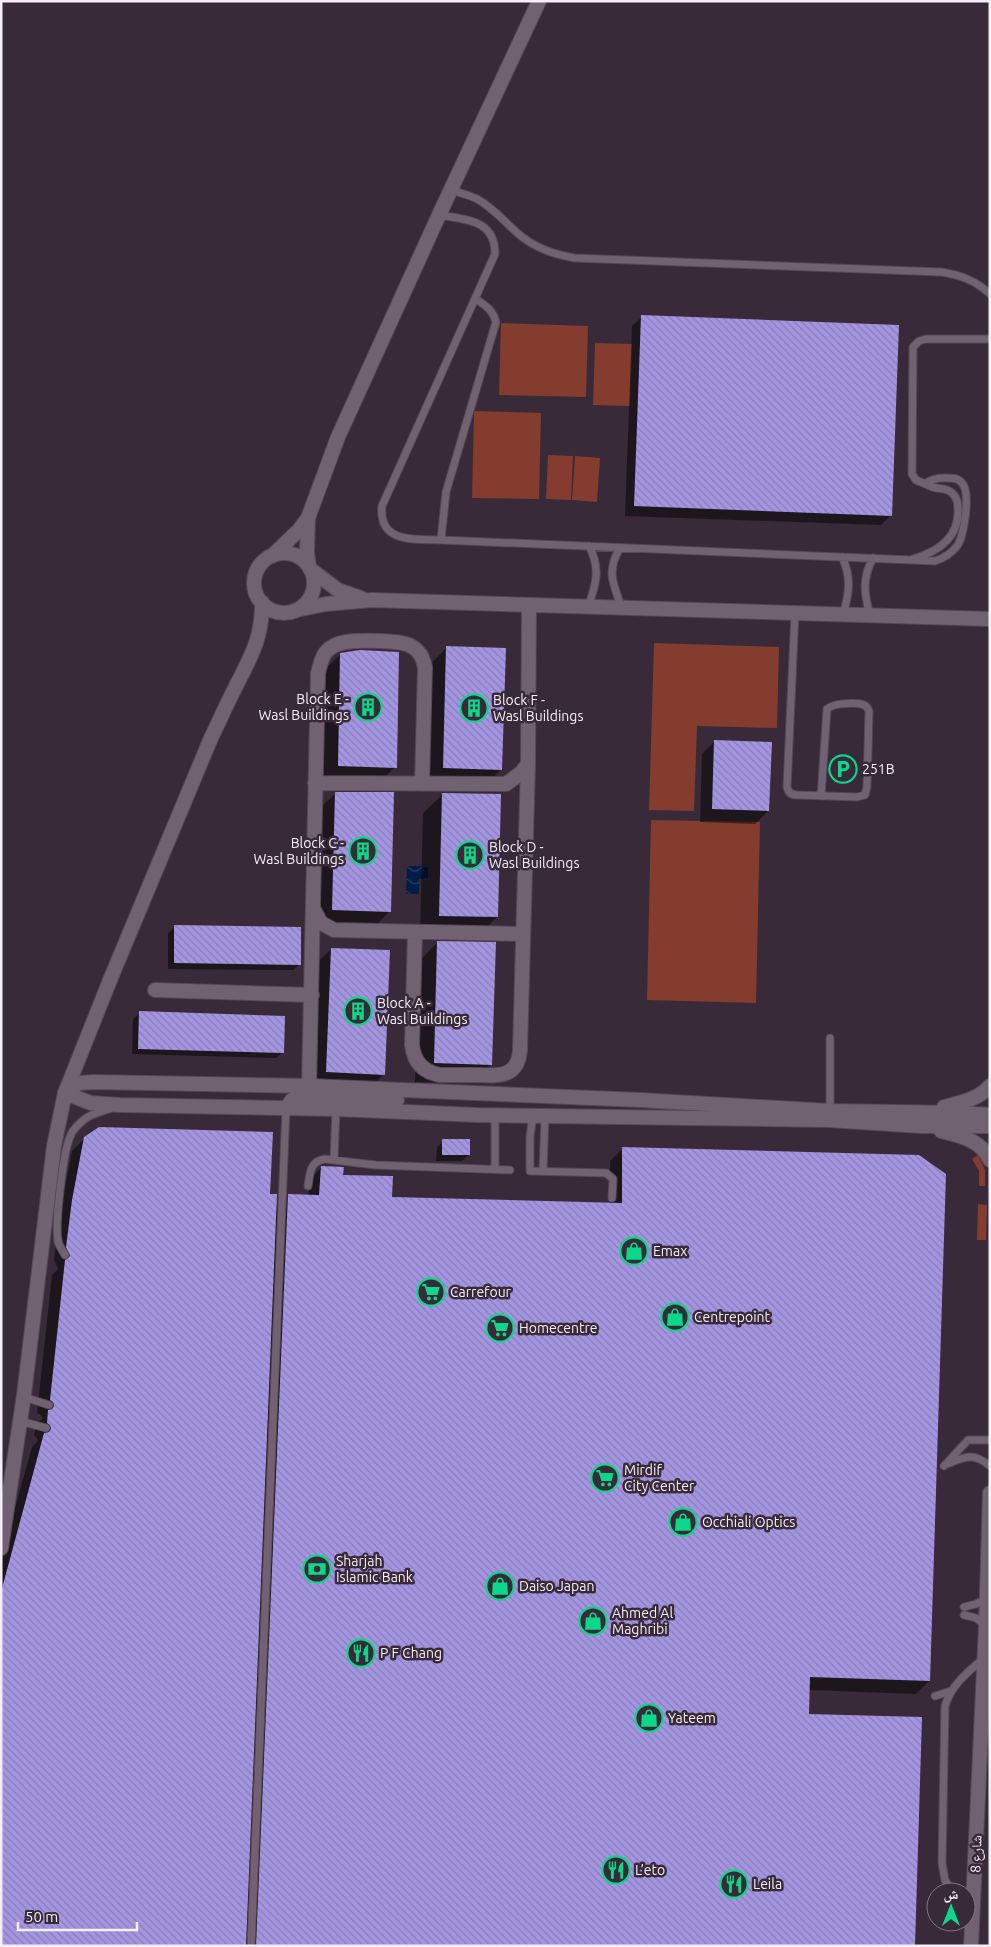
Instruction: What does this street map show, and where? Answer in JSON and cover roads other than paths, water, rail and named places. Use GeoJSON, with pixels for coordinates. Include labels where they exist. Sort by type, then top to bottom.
{"type":"FeatureCollection","features":[{"type":"Feature","properties":{"kind":"street"},"geometry":{"type":"LineString","coordinates":[[539,1],[351,406],[308,518],[299,530],[259,567],[255,574],[255,591],[262,602],[271,610],[279,612],[334,603],[372,600],[990,620]]}},
{"type":"Feature","properties":{"kind":"street"},"geometry":{"type":"LineString","coordinates":[[296,610],[309,599],[314,583],[307,552],[308,518]]}},
{"type":"Feature","properties":{"kind":"street"},"geometry":{"type":"LineString","coordinates":[[272,556],[280,553],[296,556],[338,590],[372,600]]}},
{"type":"Feature","properties":{"kind":"street"},"geometry":{"type":"LineString","coordinates":[[1,1548],[21,1420],[54,1146],[66,1090],[110,980],[229,698],[255,649],[261,626],[262,602]]}},
{"type":"Feature","properties":{"kind":"street"},"geometry":{"type":"LineString","coordinates":[[415,932],[413,1054],[417,1062],[431,1073],[498,1076],[512,1070],[520,1050],[528,764],[529,605]]}},
{"type":"Feature","properties":{"kind":"street"},"geometry":{"type":"LineString","coordinates":[[309,1086],[318,673],[320,662],[326,652],[335,645],[346,642],[400,642],[410,644],[418,650],[423,658],[425,667],[422,784]]}},
{"type":"Feature","properties":{"kind":"street"},"geometry":{"type":"LineString","coordinates":[[315,783],[506,784],[521,773],[528,764]]}},
{"type":"Feature","properties":{"kind":"street"},"geometry":{"type":"LineString","coordinates":[[506,784],[518,793],[527,806]]}},
{"type":"Feature","properties":{"kind":"street"},"geometry":{"type":"LineString","coordinates":[[314,910],[321,923],[334,930],[523,934]]}},
{"type":"Feature","properties":{"kind":"street"},"geometry":{"type":"LineString","coordinates":[[155,990],[312,995]]}},
{"type":"Feature","properties":{"kind":"street"},"geometry":{"type":"LineString","coordinates":[[66,1090],[80,1083],[93,1082],[309,1086],[434,1093],[640,1100],[830,1116],[921,1126],[990,1126]]}},
{"type":"Feature","properties":{"kind":"street"},"geometry":{"type":"LineString","coordinates":[[916,1112],[958,1104],[981,1095],[990,1086]]}},
{"type":"Feature","properties":{"kind":"street"},"geometry":{"type":"LineString","coordinates":[[66,1090],[91,1103],[120,1106],[336,1109],[539,1116],[830,1116],[916,1112],[990,1115]]}},
{"type":"Feature","properties":{"kind":"street"},"geometry":{"type":"LineString","coordinates":[[286,1109],[292,1100],[302,1097],[408,1100],[434,1093]]}},
{"type":"Feature","properties":{"kind":"street"},"geometry":{"type":"LineString","coordinates":[[539,1116],[537,1110],[547,1104],[606,1105],[640,1100]]}},
{"type":"Feature","properties":{"kind":"street"},"geometry":{"type":"LineString","coordinates":[[921,1126],[977,1143],[987,1153],[990,1160]]}},
{"type":"Feature","properties":{"kind":"street","name":"شارع 8"},"geometry":{"type":"LineString","coordinates":[[971,1882],[986,1626],[990,1493]]}},
{"type":"Feature","properties":{"kind":"street","name":"شارع 8"},"geometry":{"type":"LineString","coordinates":[[970,1932],[971,1946]]}},
{"type":"Feature","properties":{"kind":"lane"},"geometry":{"type":"LineString","coordinates":[[451,190],[476,198],[494,211],[525,239],[562,256],[941,272],[962,276],[981,286],[990,294]]}},
{"type":"Feature","properties":{"kind":"lane"},"geometry":{"type":"LineString","coordinates":[[439,215],[485,226],[492,235],[495,254],[382,506],[382,520],[395,535],[402,538],[441,540],[873,558],[926,562],[943,558],[956,547],[963,531],[966,490],[962,482],[950,478],[934,478],[926,483]]}},
{"type":"Feature","properties":{"kind":"lane"},"geometry":{"type":"LineString","coordinates":[[441,540],[446,492],[495,330],[494,314],[476,299]]}},
{"type":"Feature","properties":{"kind":"lane"},"geometry":{"type":"LineString","coordinates":[[910,560],[941,547],[952,534],[958,519],[957,502],[953,493],[944,488],[931,487],[926,483],[916,480],[912,474],[913,347],[918,341],[926,339],[990,338]]}},
{"type":"Feature","properties":{"kind":"lane"},"geometry":{"type":"LineString","coordinates":[[588,607],[595,586],[597,570],[589,546]]}},
{"type":"Feature","properties":{"kind":"lane"},"geometry":{"type":"LineString","coordinates":[[620,548],[613,563],[612,580],[622,608]]}},
{"type":"Feature","properties":{"kind":"lane"},"geometry":{"type":"LineString","coordinates":[[842,557],[848,572],[850,588],[843,615]]}},
{"type":"Feature","properties":{"kind":"lane"},"geometry":{"type":"LineString","coordinates":[[870,616],[864,589],[866,573],[873,558]]}},
{"type":"Feature","properties":{"kind":"lane"},"geometry":{"type":"LineString","coordinates":[[795,613],[787,787],[789,792],[794,795],[821,796],[859,797],[866,793],[870,714],[868,708],[864,705],[833,704],[825,712],[821,796]]}},
{"type":"Feature","properties":{"kind":"lane"},"geometry":{"type":"LineString","coordinates":[[830,1038],[830,1116]]}},
{"type":"Feature","properties":{"kind":"lane"},"geometry":{"type":"LineString","coordinates":[[66,1255],[58,1243],[58,1210],[65,1156],[71,1132],[86,1116],[120,1106]]}},
{"type":"Feature","properties":{"kind":"lane"},"geometry":{"type":"LineString","coordinates":[[251,1946],[286,1109]]}},
{"type":"Feature","properties":{"kind":"lane"},"geometry":{"type":"LineString","coordinates":[[334,1159],[336,1109]]}},
{"type":"Feature","properties":{"kind":"lane"},"geometry":{"type":"LineString","coordinates":[[496,1115],[496,1169]]}},
{"type":"Feature","properties":{"kind":"lane"},"geometry":{"type":"LineString","coordinates":[[539,1116],[530,1137],[530,1171],[606,1173],[613,1179],[612,1198]]}},
{"type":"Feature","properties":{"kind":"lane"},"geometry":{"type":"LineString","coordinates":[[539,1116],[543,1171]]}},
{"type":"Feature","properties":{"kind":"lane"},"geometry":{"type":"LineString","coordinates":[[308,1186],[313,1165],[321,1160],[334,1159],[366,1164],[510,1170]]}},
{"type":"Feature","properties":{"kind":"lane"},"geometry":{"type":"LineString","coordinates":[[24,1395],[27,1398],[49,1404]]}},
{"type":"Feature","properties":{"kind":"lane"},"geometry":{"type":"LineString","coordinates":[[21,1420],[46,1428]]}},
{"type":"Feature","properties":{"kind":"lane"},"geometry":{"type":"LineString","coordinates":[[990,1440],[968,1440],[944,1466],[968,1456],[980,1459],[990,1466]]}},
{"type":"Feature","properties":{"kind":"lane"},"geometry":{"type":"LineString","coordinates":[[964,1607],[976,1604],[987,1598]]}},
{"type":"Feature","properties":{"kind":"lane"},"geometry":{"type":"LineString","coordinates":[[964,1615],[976,1618],[986,1626]]}},
{"type":"Feature","properties":{"kind":"lane"},"geometry":{"type":"LineString","coordinates":[[935,1696],[951,1691],[984,1658]]}},
{"type":"Feature","properties":{"kind":"lane"},"geometry":{"type":"LineString","coordinates":[[946,1882],[942,1863],[945,1714],[951,1691]]}},
{"type":"Feature","properties":{"kind":"water"},"geometry":{"type":"Polygon","coordinates":[[[407,866],[428,866],[428,879],[419,879],[419,894],[406,894],[407,866]]]}},
{"type":"Feature","properties":{"kind":"place","name":"Block E - Wasl Buildings"},"geometry":{"type":"Point","coordinates":[368,707]}},
{"type":"Feature","properties":{"kind":"place","name":"Block F - Wasl Buildings"},"geometry":{"type":"Point","coordinates":[474,708]}},
{"type":"Feature","properties":{"kind":"place","name":"251B"},"geometry":{"type":"Point","coordinates":[843,769]}},
{"type":"Feature","properties":{"kind":"place","name":"Block C - Wasl Buildings"},"geometry":{"type":"Point","coordinates":[363,851]}},
{"type":"Feature","properties":{"kind":"place","name":"Block D - Wasl Buildings"},"geometry":{"type":"Point","coordinates":[470,855]}},
{"type":"Feature","properties":{"kind":"place","name":"Block A - Wasl Buildings"},"geometry":{"type":"Point","coordinates":[358,1011]}},
{"type":"Feature","properties":{"kind":"place","name":"Emax"},"geometry":{"type":"Point","coordinates":[634,1251]}},
{"type":"Feature","properties":{"kind":"place","name":"Carrefour"},"geometry":{"type":"Point","coordinates":[431,1292]}},
{"type":"Feature","properties":{"kind":"place","name":"Centrepoint"},"geometry":{"type":"Point","coordinates":[675,1317]}},
{"type":"Feature","properties":{"kind":"place","name":"Homecentre"},"geometry":{"type":"Point","coordinates":[500,1328]}},
{"type":"Feature","properties":{"kind":"place","name":"Mirdif City Center"},"geometry":{"type":"Point","coordinates":[605,1478]}},
{"type":"Feature","properties":{"kind":"place","name":"Occhiali Optics"},"geometry":{"type":"Point","coordinates":[683,1522]}},
{"type":"Feature","properties":{"kind":"place","name":"Sharjah Islamic Bank"},"geometry":{"type":"Point","coordinates":[317,1569]}},
{"type":"Feature","properties":{"kind":"place","name":"Daiso Japan"},"geometry":{"type":"Point","coordinates":[500,1586]}},
{"type":"Feature","properties":{"kind":"place","name":"Ahmed Al Maghribi"},"geometry":{"type":"Point","coordinates":[593,1621]}},
{"type":"Feature","properties":{"kind":"place","name":"P F Chang"},"geometry":{"type":"Point","coordinates":[361,1653]}},
{"type":"Feature","properties":{"kind":"place","name":"Yateem"},"geometry":{"type":"Point","coordinates":[649,1718]}},
{"type":"Feature","properties":{"kind":"place","name":"L’eto"},"geometry":{"type":"Point","coordinates":[616,1870]}},
{"type":"Feature","properties":{"kind":"place","name":"Leila"},"geometry":{"type":"Point","coordinates":[734,1884]}}]}
